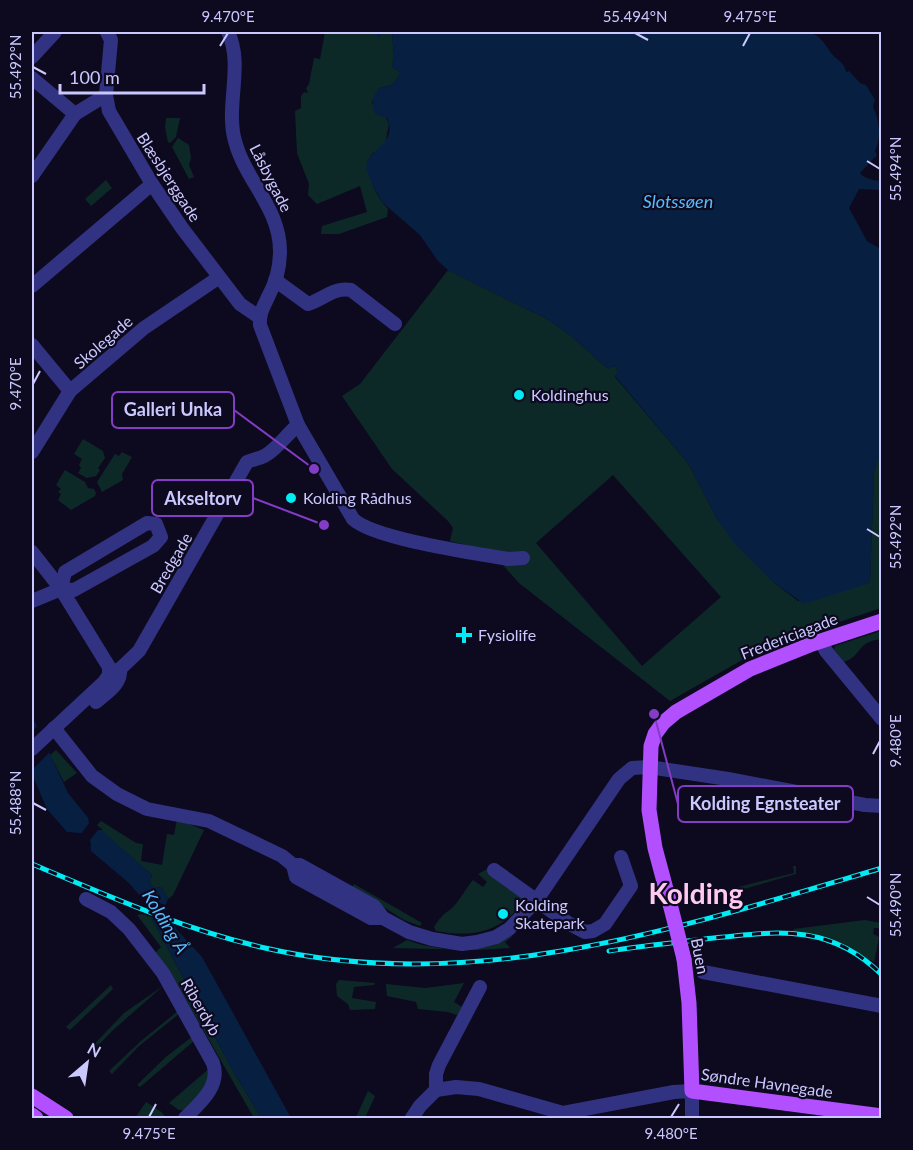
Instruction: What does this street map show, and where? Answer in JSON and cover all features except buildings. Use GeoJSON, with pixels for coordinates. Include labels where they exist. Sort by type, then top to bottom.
{"type":"FeatureCollection","features":[{"type":"Feature","properties":{"kind":"main road","name":"Fredericiagade"},"geometry":{"type":"LineString","coordinates":[[649,767],[655,734],[663,723],[676,712],[750,669],[821,641],[882,621]]}},
{"type":"Feature","properties":{"kind":"main road","name":"Buen"},"geometry":{"type":"LineString","coordinates":[[649,767],[649,810],[653,837],[684,959],[689,1003],[692,1091]]}},
{"type":"Feature","properties":{"kind":"main road","name":"Søndre Havnegade"},"geometry":{"type":"LineString","coordinates":[[692,1091],[882,1116]]}},
{"type":"Feature","properties":{"kind":"main road"},"geometry":{"type":"LineString","coordinates":[[32,1096],[66,1119]]}},
{"type":"Feature","properties":{"kind":"main road"},"geometry":{"type":"LineString","coordinates":[[32,1116],[36,1119]]}},
{"type":"Feature","properties":{"kind":"street"},"geometry":{"type":"LineString","coordinates":[[32,57],[55,32]]}},
{"type":"Feature","properties":{"kind":"street","name":"Blæsbjerggade"},"geometry":{"type":"LineString","coordinates":[[107,32],[111,40],[106,95],[109,111],[152,184],[218,278],[240,304],[259,317]]}},
{"type":"Feature","properties":{"kind":"street","name":"Låsbygade"},"geometry":{"type":"LineString","coordinates":[[228,32],[234,70],[232,124],[234,138],[243,164],[270,207],[278,229],[280,252],[277,274]]}},
{"type":"Feature","properties":{"kind":"street"},"geometry":{"type":"LineString","coordinates":[[32,78],[75,114]]}},
{"type":"Feature","properties":{"kind":"street"},"geometry":{"type":"LineString","coordinates":[[32,176],[75,114],[106,95]]}},
{"type":"Feature","properties":{"kind":"street"},"geometry":{"type":"LineString","coordinates":[[32,286],[152,184]]}},
{"type":"Feature","properties":{"kind":"street"},"geometry":{"type":"LineString","coordinates":[[395,324],[351,290],[338,290],[308,304],[277,274],[259,317],[266,345],[279,372],[298,425],[358,524],[393,536],[508,559],[523,558]]}},
{"type":"Feature","properties":{"kind":"street","name":"Skolegade"},"geometry":{"type":"LineString","coordinates":[[32,452],[70,391],[144,328],[218,278]]}},
{"type":"Feature","properties":{"kind":"street"},"geometry":{"type":"LineString","coordinates":[[32,345],[70,391]]}},
{"type":"Feature","properties":{"kind":"street","name":"Bredgade"},"geometry":{"type":"LineString","coordinates":[[32,749],[52,730],[83,712],[112,688],[120,678],[115,672],[139,651],[247,462],[269,453],[298,425]]}},
{"type":"Feature","properties":{"kind":"street"},"geometry":{"type":"LineString","coordinates":[[32,600],[61,589],[74,590],[153,546],[162,537],[156,524],[147,523],[65,572],[61,589]]}},
{"type":"Feature","properties":{"kind":"street"},"geometry":{"type":"LineString","coordinates":[[32,552],[61,589],[75,600],[115,672]]}},
{"type":"Feature","properties":{"kind":"street"},"geometry":{"type":"LineString","coordinates":[[821,641],[826,651],[882,719]]}},
{"type":"Feature","properties":{"kind":"street"},"geometry":{"type":"LineString","coordinates":[[52,730],[88,772],[117,794],[147,809],[209,820],[282,856],[293,865],[296,877],[371,918],[383,918],[410,932],[432,939],[462,944],[496,937],[509,929],[536,901],[619,779],[632,768],[649,767],[728,778],[864,806],[881,806]]}},
{"type":"Feature","properties":{"kind":"street"},"geometry":{"type":"LineString","coordinates":[[494,870],[568,923],[585,932],[600,928],[614,914],[631,886],[621,856]]}},
{"type":"Feature","properties":{"kind":"street","name":"Riberdyb"},"geometry":{"type":"LineString","coordinates":[[86,899],[111,912],[129,928],[163,974],[213,1063],[216,1072],[214,1086],[185,1119]]}},
{"type":"Feature","properties":{"kind":"street"},"geometry":{"type":"LineString","coordinates":[[704,972],[882,1006]]}},
{"type":"Feature","properties":{"kind":"street"},"geometry":{"type":"LineString","coordinates":[[412,1119],[420,1106],[436,1090],[436,1074],[439,1065],[480,987]]}},
{"type":"Feature","properties":{"kind":"street","name":"Søndre Havnegade"},"geometry":{"type":"LineString","coordinates":[[436,1090],[456,1086],[479,1089],[563,1116],[674,1092],[692,1091]]}},
{"type":"Feature","properties":{"kind":"street","name":"Buen"},"geometry":{"type":"LineString","coordinates":[[692,1091],[693,1119]]}},
{"type":"Feature","properties":{"kind":"green space"},"geometry":{"type":"Polygon","coordinates":[[[325,32],[392,32],[394,56],[392,67],[401,73],[392,85],[379,88],[372,102],[376,114],[385,116],[389,124],[385,144],[372,154],[367,162],[374,187],[388,209],[387,217],[339,234],[321,234],[322,226],[367,212],[360,186],[317,204],[308,195],[309,184],[297,153],[295,111],[301,108],[301,96],[304,92],[308,93],[306,88],[309,84],[314,58],[320,59],[325,32]]]}},
{"type":"Feature","properties":{"kind":"green space"},"geometry":{"type":"Polygon","coordinates":[[[166,118],[180,118],[176,137],[170,143],[165,127],[166,118]]]}},
{"type":"Feature","properties":{"kind":"green space"},"geometry":{"type":"Polygon","coordinates":[[[178,138],[189,145],[191,158],[189,165],[194,177],[189,179],[172,147],[178,138]]]}},
{"type":"Feature","properties":{"kind":"green space"},"geometry":{"type":"Polygon","coordinates":[[[106,180],[112,188],[91,206],[85,199],[106,180]]]}},
{"type":"Feature","properties":{"kind":"green space"},"geometry":{"type":"Polygon","coordinates":[[[448,270],[547,319],[570,335],[608,369],[612,366],[616,367],[618,372],[615,377],[688,463],[717,519],[772,581],[798,601],[870,583],[874,472],[881,450],[881,608],[765,647],[670,701],[519,583],[490,551],[450,541],[453,528],[448,521],[392,469],[342,396],[360,384],[448,270]],[[613,475],[536,543],[642,666],[721,597],[613,475]]]}},
{"type":"Feature","properties":{"kind":"green space"},"geometry":{"type":"Polygon","coordinates":[[[83,439],[103,451],[105,458],[96,476],[87,478],[78,473],[82,459],[74,454],[83,439]]]}},
{"type":"Feature","properties":{"kind":"green space"},"geometry":{"type":"Polygon","coordinates":[[[122,452],[132,457],[122,474],[123,480],[102,492],[97,482],[115,454],[119,456],[122,452]]]}},
{"type":"Feature","properties":{"kind":"green space"},"geometry":{"type":"Polygon","coordinates":[[[65,470],[85,482],[88,488],[94,489],[96,493],[95,496],[71,510],[58,500],[61,494],[58,492],[61,489],[56,485],[65,470]]]}},
{"type":"Feature","properties":{"kind":"green space"},"geometry":{"type":"Polygon","coordinates":[[[881,631],[881,639],[867,643],[844,662],[834,649],[835,646],[881,631]]]}},
{"type":"Feature","properties":{"kind":"green space"},"geometry":{"type":"Polygon","coordinates":[[[56,750],[77,773],[64,782],[50,755],[56,750]]]}},
{"type":"Feature","properties":{"kind":"green space"},"geometry":{"type":"Polygon","coordinates":[[[177,819],[204,830],[173,895],[168,899],[161,887],[156,888],[151,885],[152,875],[96,826],[101,821],[136,843],[143,844],[141,861],[162,865],[167,834],[174,835],[177,819]]]}},
{"type":"Feature","properties":{"kind":"green space"},"geometry":{"type":"Polygon","coordinates":[[[793,866],[796,866],[796,874],[698,902],[698,899],[705,897],[704,892],[711,894],[794,873],[793,866]]]}},
{"type":"Feature","properties":{"kind":"green space"},"geometry":{"type":"Polygon","coordinates":[[[487,869],[524,900],[516,911],[496,926],[474,933],[436,931],[434,927],[454,906],[473,880],[483,887],[487,882],[478,874],[487,869]]]}},
{"type":"Feature","properties":{"kind":"green space"},"geometry":{"type":"Polygon","coordinates":[[[354,884],[422,923],[420,926],[404,920],[352,887],[354,884]]]}},
{"type":"Feature","properties":{"kind":"green space"},"geometry":{"type":"Polygon","coordinates":[[[137,915],[151,917],[232,1069],[261,1118],[254,1118],[174,979],[156,954],[161,947],[137,915]]]}},
{"type":"Feature","properties":{"kind":"green space"},"geometry":{"type":"Polygon","coordinates":[[[865,920],[881,923],[879,928],[874,928],[873,934],[879,937],[874,962],[839,943],[809,934],[792,932],[794,929],[865,920]]]}},
{"type":"Feature","properties":{"kind":"green space"},"geometry":{"type":"Polygon","coordinates":[[[511,936],[505,942],[510,948],[477,950],[393,948],[407,940],[446,949],[473,948],[499,942],[511,936]]]}},
{"type":"Feature","properties":{"kind":"green space"},"geometry":{"type":"Polygon","coordinates":[[[339,980],[375,983],[354,987],[352,998],[376,1002],[375,1009],[350,1010],[348,1004],[337,996],[336,984],[339,980]]]}},
{"type":"Feature","properties":{"kind":"green space"},"geometry":{"type":"Polygon","coordinates":[[[464,983],[454,1002],[462,1007],[457,1015],[418,1009],[416,1002],[387,996],[386,984],[425,988],[464,983]]]}},
{"type":"Feature","properties":{"kind":"green space"},"geometry":{"type":"Polygon","coordinates":[[[111,985],[113,989],[70,1030],[66,1027],[111,985]]]}},
{"type":"Feature","properties":{"kind":"green space"},"geometry":{"type":"Polygon","coordinates":[[[163,986],[112,1031],[89,1055],[86,1053],[124,1013],[163,986]]]}},
{"type":"Feature","properties":{"kind":"green space"},"geometry":{"type":"Polygon","coordinates":[[[178,1011],[180,1013],[139,1046],[112,1074],[109,1071],[141,1041],[178,1011]]]}},
{"type":"Feature","properties":{"kind":"green space"},"geometry":{"type":"Polygon","coordinates":[[[193,1036],[195,1040],[140,1087],[137,1085],[166,1057],[193,1036]]]}},
{"type":"Feature","properties":{"kind":"green space"},"geometry":{"type":"Polygon","coordinates":[[[210,1068],[211,1083],[187,1110],[179,1110],[169,1103],[210,1068]]]}},
{"type":"Feature","properties":{"kind":"green space"},"geometry":{"type":"Polygon","coordinates":[[[368,1091],[375,1096],[365,1118],[356,1117],[368,1091]]]}},
{"type":"Feature","properties":{"kind":"green space"},"geometry":{"type":"Polygon","coordinates":[[[146,1102],[160,1111],[167,1118],[135,1118],[146,1102]]]}},
{"type":"Feature","properties":{"kind":"water","name":"Slotssøen"},"geometry":{"type":"Polygon","coordinates":[[[392,32],[809,32],[822,41],[846,72],[849,71],[860,83],[866,85],[875,100],[873,106],[879,134],[875,151],[877,155],[860,173],[869,179],[881,181],[881,190],[859,189],[849,208],[867,241],[879,248],[881,236],[882,450],[874,472],[870,583],[804,604],[772,581],[733,542],[717,519],[688,463],[615,376],[618,372],[616,367],[612,366],[608,369],[570,335],[547,319],[448,270],[438,261],[420,235],[383,203],[371,182],[366,167],[389,134],[387,118],[376,114],[373,109],[373,98],[379,88],[392,85],[401,73],[392,67],[394,56],[392,32]]]}},
{"type":"Feature","properties":{"kind":"water","name":"Kolding Å"},"geometry":{"type":"Polygon","coordinates":[[[32,716],[68,793],[89,819],[152,875],[151,885],[156,888],[161,887],[168,899],[165,906],[177,930],[202,957],[291,1118],[261,1118],[232,1069],[140,896],[129,883],[91,851],[90,840],[81,833],[67,832],[47,809],[32,774],[32,716]]]}},
{"type":"Feature","properties":{"kind":"pier"},"geometry":{"type":"Polygon","coordinates":[[[37,726],[51,751],[32,770],[32,732],[37,726]]]}},
{"type":"Feature","properties":{"kind":"pier"},"geometry":{"type":"Polygon","coordinates":[[[88,818],[103,830],[98,830],[90,840],[91,846],[76,834],[81,834],[89,823],[88,818]]]}},
{"type":"Feature","properties":{"kind":"pier"},"geometry":{"type":"Polygon","coordinates":[[[137,895],[168,906],[179,926],[146,915],[137,895]]]}},
{"type":"Feature","properties":{"kind":"waterway"},"geometry":{"type":"LineString","coordinates":[[375,32],[379,36]]}},
{"type":"Feature","properties":{"kind":"railway"},"geometry":{"type":"LineString","coordinates":[[32,864],[147,911],[235,941],[344,961],[422,964],[500,959],[578,948],[655,932],[882,868]]}},
{"type":"Feature","properties":{"kind":"railway"},"geometry":{"type":"LineString","coordinates":[[609,951],[754,934],[799,934],[820,938],[841,946],[862,958],[882,975]]}},
{"type":"Feature","properties":{"kind":"place","name":"Koldinghus"},"geometry":{"type":"Point","coordinates":[519,395]}},
{"type":"Feature","properties":{"kind":"place","name":"Galleri Unka"},"geometry":{"type":"Point","coordinates":[314,469]}},
{"type":"Feature","properties":{"kind":"place","name":"Kolding Rådhus"},"geometry":{"type":"Point","coordinates":[291,498]}},
{"type":"Feature","properties":{"kind":"place","name":"Akseltorv"},"geometry":{"type":"Point","coordinates":[324,525]}},
{"type":"Feature","properties":{"kind":"place","name":"Fysiolife"},"geometry":{"type":"Point","coordinates":[464,635]}},
{"type":"Feature","properties":{"kind":"place","name":"Kolding Egnsteater"},"geometry":{"type":"Point","coordinates":[654,714]}},
{"type":"Feature","properties":{"kind":"place","name":"Kolding Skatepark"},"geometry":{"type":"Point","coordinates":[503,914]}},
{"type":"Feature","properties":{"kind":"district","name":"Kolding"},"geometry":{"type":"Point","coordinates":[696,894]}}]}
